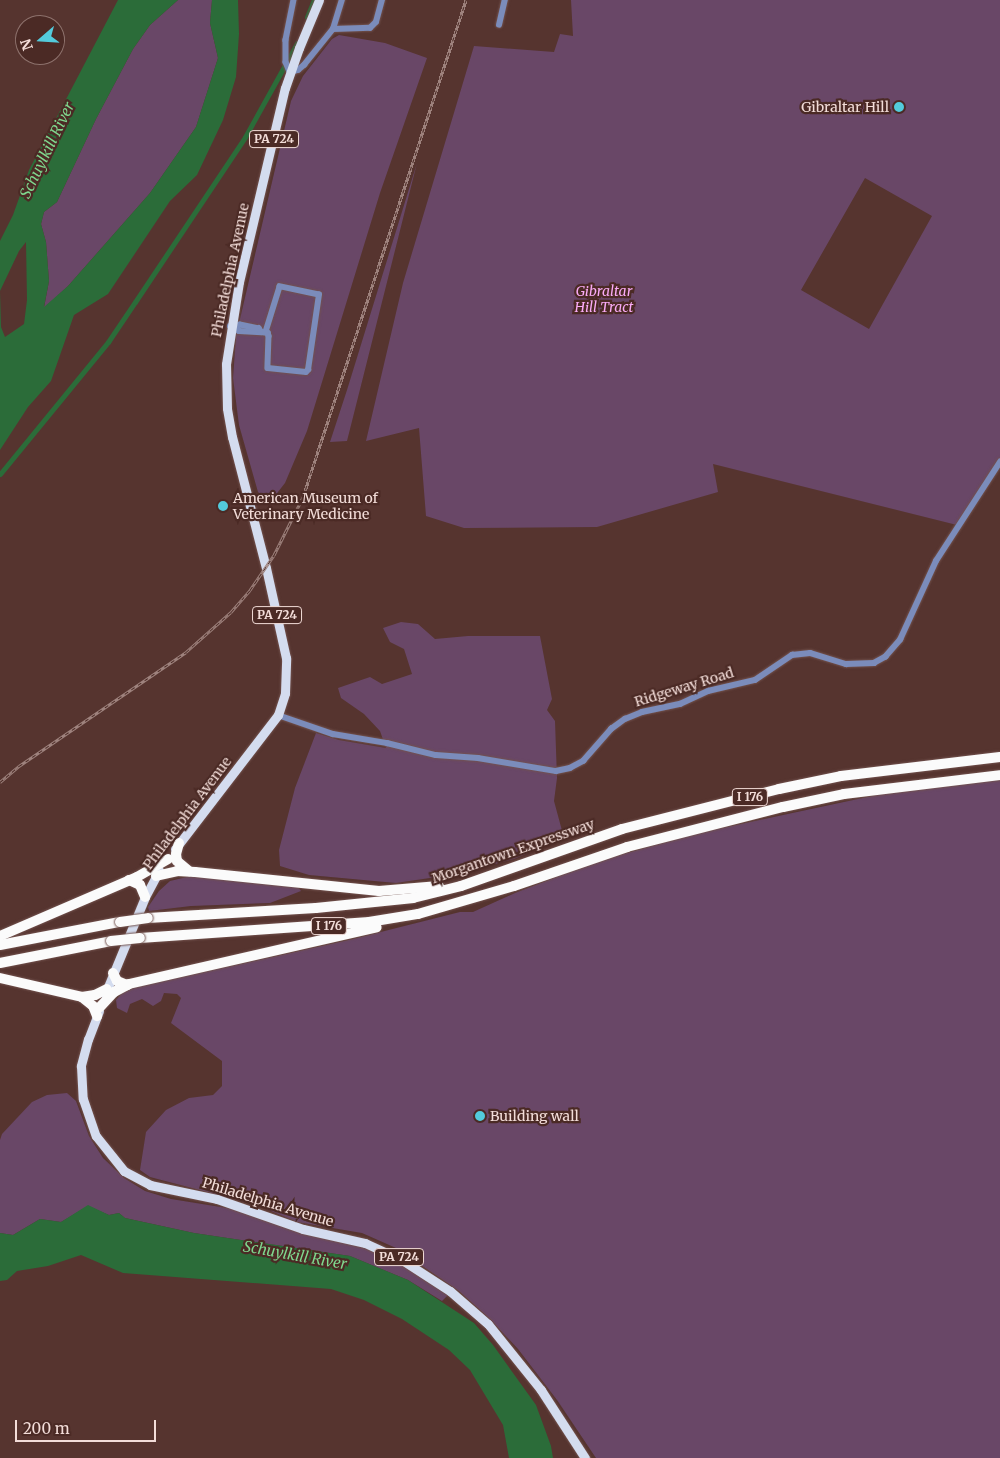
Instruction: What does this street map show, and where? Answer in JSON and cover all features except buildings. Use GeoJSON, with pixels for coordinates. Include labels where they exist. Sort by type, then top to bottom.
{"type":"FeatureCollection","features":[{"type":"Feature","properties":{"kind":"highway","name":"Morgantown Expressway"},"geometry":{"type":"LineString","coordinates":[[0,945],[148,918],[366,904],[413,898],[461,886],[507,868],[622,829],[779,789],[841,776],[1000,757]]}},
{"type":"Feature","properties":{"kind":"highway","name":"I 176"},"geometry":{"type":"LineString","coordinates":[[0,963],[140,938],[204,932],[369,922],[426,912],[514,886],[627,846],[783,807],[844,794],[1000,775]]}},
{"type":"Feature","properties":{"kind":"highway"},"geometry":{"type":"LineString","coordinates":[[179,843],[176,854],[178,862],[190,872]]}},
{"type":"Feature","properties":{"kind":"highway"},"geometry":{"type":"LineString","coordinates":[[0,936],[129,880],[168,859]]}},
{"type":"Feature","properties":{"kind":"highway"},"geometry":{"type":"LineString","coordinates":[[156,876],[171,872],[190,872],[379,891],[439,886],[507,868]]}},
{"type":"Feature","properties":{"kind":"highway"},"geometry":{"type":"LineString","coordinates":[[129,880],[140,884],[145,896]]}},
{"type":"Feature","properties":{"kind":"highway"},"geometry":{"type":"LineString","coordinates":[[82,997],[98,1011],[114,992],[127,985],[452,909],[514,886]]}},
{"type":"Feature","properties":{"kind":"highway"},"geometry":{"type":"LineString","coordinates":[[113,973],[117,981],[127,985]]}},
{"type":"Feature","properties":{"kind":"highway"},"geometry":{"type":"LineString","coordinates":[[0,978],[82,997],[94,996],[108,989]]}},
{"type":"Feature","properties":{"kind":"main road","name":"Philadelphia Avenue"},"geometry":{"type":"LineString","coordinates":[[319,0],[290,72],[239,282],[226,364],[229,420],[286,658],[286,685],[278,715],[179,843],[156,876],[145,896],[86,1044],[81,1066],[83,1099],[96,1136],[124,1171],[150,1185],[217,1199],[303,1229],[365,1243],[402,1260],[450,1291],[488,1324],[541,1390],[585,1458]]}},
{"type":"Feature","properties":{"kind":"street"},"geometry":{"type":"LineString","coordinates":[[294,0],[286,40],[286,62],[290,72],[298,70],[333,29],[342,0]]}},
{"type":"Feature","properties":{"kind":"street"},"geometry":{"type":"LineString","coordinates":[[333,29],[370,28],[376,22],[382,0]]}},
{"type":"Feature","properties":{"kind":"street"},"geometry":{"type":"LineString","coordinates":[[499,25],[505,0]]}},
{"type":"Feature","properties":{"kind":"street"},"geometry":{"type":"LineString","coordinates":[[233,327],[239,331],[263,332],[269,336],[268,368],[306,372],[308,370],[318,295],[280,287],[263,332]]}},
{"type":"Feature","properties":{"kind":"street","name":"Ridgeway Road"},"geometry":{"type":"LineString","coordinates":[[278,715],[333,734],[387,743],[436,755],[478,758],[556,771],[570,768],[583,761],[611,729],[625,719],[642,712],[680,704],[708,691],[755,680],[792,655],[810,653],[846,664],[874,663],[885,657],[900,640],[936,561],[1000,462]]}},
{"type":"Feature","properties":{"kind":"green space"},"geometry":{"type":"Polygon","coordinates":[[[178,0],[212,0],[210,23],[218,58],[196,127],[150,193],[68,286],[44,308],[49,281],[46,242],[41,224],[44,212],[57,202],[96,119],[133,49],[150,25],[178,0]]]}},
{"type":"Feature","properties":{"kind":"green space","name":"Gibraltar Hill Tract"},"geometry":{"type":"Polygon","coordinates":[[[571,0],[1000,0],[1000,461],[957,525],[713,464],[718,492],[597,527],[464,528],[426,516],[419,428],[366,441],[403,283],[474,46],[554,52],[560,34],[573,36],[571,0]],[[865,178],[801,290],[869,329],[932,216],[865,178]]]}},
{"type":"Feature","properties":{"kind":"green space"},"geometry":{"type":"Polygon","coordinates":[[[339,35],[385,43],[427,58],[380,193],[307,431],[285,483],[274,497],[264,498],[258,492],[239,425],[233,378],[236,336],[291,101],[303,76],[332,39],[339,35]]]}},
{"type":"Feature","properties":{"kind":"green space"},"geometry":{"type":"Polygon","coordinates":[[[417,163],[347,441],[330,442],[347,390],[417,163]]]}},
{"type":"Feature","properties":{"kind":"green space"},"geometry":{"type":"Polygon","coordinates":[[[401,622],[418,624],[435,639],[468,636],[540,636],[552,699],[547,710],[555,721],[557,778],[554,801],[564,838],[514,859],[457,874],[396,883],[309,875],[280,866],[279,850],[295,788],[316,733],[339,740],[386,748],[380,731],[364,714],[341,698],[338,688],[370,677],[382,684],[412,674],[404,649],[390,642],[383,628],[401,622]]]}},
{"type":"Feature","properties":{"kind":"green space"},"geometry":{"type":"Polygon","coordinates":[[[1000,780],[1000,1458],[596,1458],[557,1400],[518,1349],[490,1319],[459,1291],[396,1248],[362,1233],[297,1222],[257,1205],[150,1177],[140,1170],[146,1132],[166,1110],[189,1098],[213,1095],[222,1086],[222,1061],[171,1023],[181,998],[177,994],[164,993],[161,1001],[153,1006],[142,999],[130,1004],[127,1013],[117,1008],[116,1000],[123,992],[136,987],[353,939],[460,912],[473,912],[515,893],[595,862],[694,834],[886,793],[1000,780]]]}},
{"type":"Feature","properties":{"kind":"green space"},"geometry":{"type":"Polygon","coordinates":[[[191,876],[298,887],[301,891],[270,903],[191,906],[149,911],[148,907],[159,891],[170,881],[191,876]]]}},
{"type":"Feature","properties":{"kind":"green space"},"geometry":{"type":"Polygon","coordinates":[[[67,1093],[76,1101],[89,1136],[103,1158],[124,1178],[145,1191],[171,1199],[233,1209],[301,1232],[356,1243],[387,1255],[449,1294],[442,1301],[408,1280],[350,1256],[194,1233],[125,1218],[119,1213],[109,1215],[88,1206],[61,1222],[40,1219],[13,1235],[0,1233],[0,1140],[2,1134],[32,1102],[47,1095],[67,1093]]]}},
{"type":"Feature","properties":{"kind":"water","name":"Schuylkill River"},"geometry":{"type":"Polygon","coordinates":[[[118,0],[178,0],[150,25],[133,49],[96,119],[57,202],[44,212],[41,224],[46,242],[49,281],[44,307],[68,286],[150,193],[196,127],[218,58],[210,23],[212,0],[238,0],[239,34],[236,77],[223,120],[197,175],[170,201],[108,294],[74,315],[51,381],[28,407],[0,450],[0,291],[0,241],[13,215],[29,170],[118,0]],[[26,242],[19,251],[0,291],[1,327],[5,337],[24,324],[27,300],[26,242]]]}},
{"type":"Feature","properties":{"kind":"water","name":"Schuylkill River"},"geometry":{"type":"Polygon","coordinates":[[[88,1205],[109,1215],[119,1213],[125,1218],[194,1233],[350,1256],[408,1280],[474,1323],[493,1345],[536,1405],[551,1446],[553,1458],[509,1458],[503,1425],[470,1370],[449,1350],[402,1319],[364,1300],[331,1289],[123,1273],[81,1255],[48,1266],[17,1271],[7,1280],[0,1281],[0,1233],[13,1235],[40,1219],[61,1222],[88,1205]]]}},
{"type":"Feature","properties":{"kind":"waterway"},"geometry":{"type":"LineString","coordinates":[[307,17],[314,0]]}},
{"type":"Feature","properties":{"kind":"waterway"},"geometry":{"type":"LineString","coordinates":[[0,474],[108,342],[245,137],[297,43]]}},
{"type":"Feature","properties":{"kind":"railway"},"geometry":{"type":"LineString","coordinates":[[0,782],[19,766],[186,652],[231,612],[250,590],[274,555],[303,497],[466,0]]}},
{"type":"Feature","properties":{"kind":"place","name":"Gibraltar Hill"},"geometry":{"type":"Point","coordinates":[899,107]}},
{"type":"Feature","properties":{"kind":"place","name":"American Museum of Veterinary Medicine"},"geometry":{"type":"Point","coordinates":[223,506]}},
{"type":"Feature","properties":{"kind":"place","name":"Building wall"},"geometry":{"type":"Point","coordinates":[480,1116]}}]}
